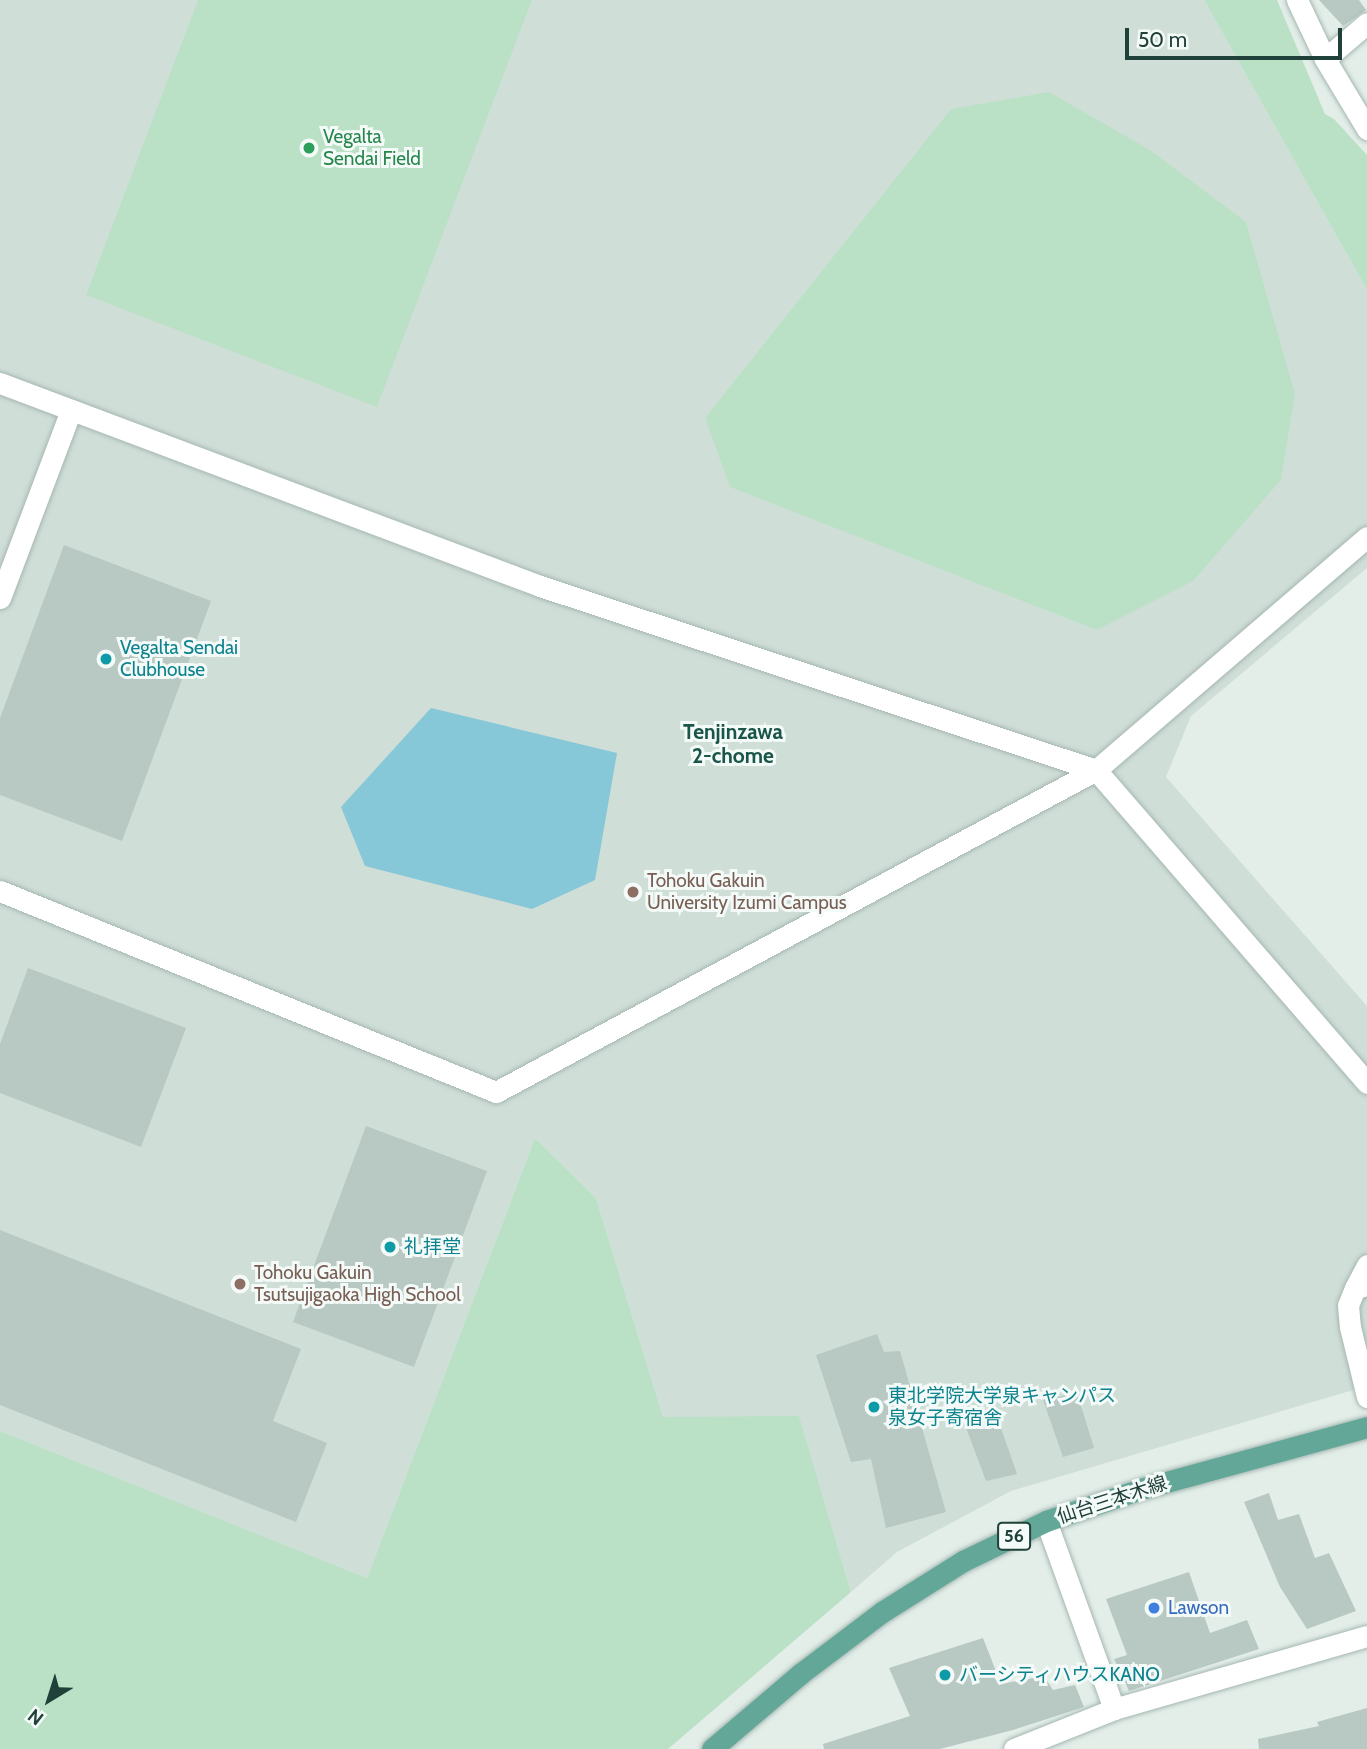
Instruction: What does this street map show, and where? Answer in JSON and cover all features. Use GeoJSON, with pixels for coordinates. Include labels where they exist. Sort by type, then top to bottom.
{"type":"FeatureCollection","features":[{"type":"Feature","properties":{"kind":"main road","name":"仙台三本木線"},"geometry":{"type":"LineString","coordinates":[[712,1749],[800,1674],[882,1612],[963,1560],[1046,1521],[1144,1488],[1367,1427]]}},
{"type":"Feature","properties":{"kind":"street"},"geometry":{"type":"LineString","coordinates":[[1297,0],[1325,59],[1367,129]]}},
{"type":"Feature","properties":{"kind":"street"},"geometry":{"type":"LineString","coordinates":[[1325,59],[1367,23]]}},
{"type":"Feature","properties":{"kind":"street"},"geometry":{"type":"LineString","coordinates":[[0,383],[540,586],[1096,770],[1367,1083]]}},
{"type":"Feature","properties":{"kind":"street"},"geometry":{"type":"LineString","coordinates":[[0,598],[71,410]]}},
{"type":"Feature","properties":{"kind":"street"},"geometry":{"type":"LineString","coordinates":[[0,891],[496,1092],[1096,770],[1367,537]]}},
{"type":"Feature","properties":{"kind":"street"},"geometry":{"type":"LineString","coordinates":[[1367,1265],[1361,1286],[1348,1306],[1350,1327],[1367,1397]]}},
{"type":"Feature","properties":{"kind":"street"},"geometry":{"type":"LineString","coordinates":[[1046,1521],[1114,1709]]}},
{"type":"Feature","properties":{"kind":"street"},"geometry":{"type":"LineString","coordinates":[[1014,1749],[1114,1709],[1367,1636]]}},
{"type":"Feature","properties":{"kind":"shaded area","name":"Tohoku Gakuin University Izumi Campus"},"geometry":{"type":"Polygon","coordinates":[[[0,0],[1204,0],[1367,290],[1367,568],[1191,716],[1166,777],[1367,1006],[1367,1386],[1011,1491],[897,1552],[851,1592],[799,1417],[663,1417],[596,1198],[535,1138],[367,1578],[0,1431],[0,0]]]}},
{"type":"Feature","properties":{"kind":"green space","name":"Vegalta Sendai Field"},"geometry":{"type":"Polygon","coordinates":[[[198,0],[532,0],[377,407],[86,295],[198,0]]]}},
{"type":"Feature","properties":{"kind":"green space"},"geometry":{"type":"Polygon","coordinates":[[[1204,0],[1277,0],[1325,114],[1334,119],[1367,155],[1367,290],[1204,0]]]}},
{"type":"Feature","properties":{"kind":"green space"},"geometry":{"type":"Polygon","coordinates":[[[1049,92],[1150,150],[1246,222],[1295,394],[1281,480],[1193,581],[1097,630],[730,487],[705,418],[951,109],[1049,92]]]}},
{"type":"Feature","properties":{"kind":"green space"},"geometry":{"type":"Polygon","coordinates":[[[535,1138],[596,1198],[663,1417],[799,1416],[851,1592],[668,1749],[0,1749],[0,1431],[367,1578],[535,1138]]]}},
{"type":"Feature","properties":{"kind":"water"},"geometry":{"type":"Polygon","coordinates":[[[431,708],[617,753],[595,880],[532,909],[365,866],[341,807],[431,708]]]}},
{"type":"Feature","properties":{"kind":"building"},"geometry":{"type":"Polygon","coordinates":[[[1319,0],[1359,0],[1366,10],[1343,26],[1319,0]]]}},
{"type":"Feature","properties":{"kind":"building","name":"Vegalta Sendai Clubhouse"},"geometry":{"type":"Polygon","coordinates":[[[64,545],[211,601],[122,841],[0,795],[0,718],[64,545]]]}},
{"type":"Feature","properties":{"kind":"building"},"geometry":{"type":"Polygon","coordinates":[[[28,968],[186,1028],[141,1147],[0,1093],[0,1044],[28,968]]]}},
{"type":"Feature","properties":{"kind":"building","name":"礼拝堂"},"geometry":{"type":"Polygon","coordinates":[[[366,1126],[487,1171],[414,1367],[293,1322],[366,1126]]]}},
{"type":"Feature","properties":{"kind":"building"},"geometry":{"type":"Polygon","coordinates":[[[0,1230],[301,1349],[273,1421],[327,1443],[296,1522],[0,1405],[0,1230]]]}},
{"type":"Feature","properties":{"kind":"building","name":"東北学院大学泉キャンパス 泉女子寄宿舎"},"geometry":{"type":"Polygon","coordinates":[[[877,1334],[884,1352],[900,1351],[946,1512],[886,1528],[871,1459],[851,1462],[816,1355],[877,1334]]]}},
{"type":"Feature","properties":{"kind":"building"},"geometry":{"type":"Polygon","coordinates":[[[1077,1393],[1094,1448],[1063,1457],[1043,1400],[1077,1393]]]}},
{"type":"Feature","properties":{"kind":"building"},"geometry":{"type":"Polygon","coordinates":[[[994,1408],[1017,1474],[986,1481],[962,1417],[994,1408]]]}},
{"type":"Feature","properties":{"kind":"building"},"geometry":{"type":"Polygon","coordinates":[[[1269,1493],[1278,1520],[1299,1514],[1315,1558],[1329,1553],[1356,1611],[1307,1629],[1280,1587],[1244,1502],[1269,1493]]]}},
{"type":"Feature","properties":{"kind":"building"},"geometry":{"type":"Polygon","coordinates":[[[1189,1572],[1210,1633],[1247,1620],[1259,1649],[1129,1691],[1114,1659],[1127,1655],[1106,1599],[1189,1572]]]}},
{"type":"Feature","properties":{"kind":"building"},"geometry":{"type":"Polygon","coordinates":[[[983,1638],[1001,1684],[1044,1676],[1053,1690],[1075,1685],[1084,1707],[1013,1730],[940,1749],[824,1749],[823,1744],[910,1716],[889,1668],[983,1638]]]}},
{"type":"Feature","properties":{"kind":"building"},"geometry":{"type":"Polygon","coordinates":[[[1367,1708],[1367,1749],[1259,1749],[1258,1739],[1319,1726],[1317,1722],[1367,1708]]]}},
{"type":"Feature","properties":{"kind":"place","name":"Vegalta Sendai Field"},"geometry":{"type":"Point","coordinates":[309,148]}},
{"type":"Feature","properties":{"kind":"place","name":"Vegalta Sendai Clubhouse"},"geometry":{"type":"Point","coordinates":[106,659]}},
{"type":"Feature","properties":{"kind":"place","name":"Tohoku Gakuin University Izumi Campus"},"geometry":{"type":"Point","coordinates":[633,892]}},
{"type":"Feature","properties":{"kind":"place","name":"礼拝堂"},"geometry":{"type":"Point","coordinates":[390,1247]}},
{"type":"Feature","properties":{"kind":"place","name":"Tohoku Gakuin Tsutsujigaoka High School"},"geometry":{"type":"Point","coordinates":[240,1284]}},
{"type":"Feature","properties":{"kind":"place","name":"東北学院大学泉キャンパス 泉女子寄宿舎"},"geometry":{"type":"Point","coordinates":[874,1407]}},
{"type":"Feature","properties":{"kind":"place","name":"Lawson"},"geometry":{"type":"Point","coordinates":[1154,1608]}},
{"type":"Feature","properties":{"kind":"place","name":"バーシティハウスKANO"},"geometry":{"type":"Point","coordinates":[945,1675]}},
{"type":"Feature","properties":{"kind":"district","name":"Tenjinzawa 2-chome"},"geometry":{"type":"Point","coordinates":[733,744]}}]}
